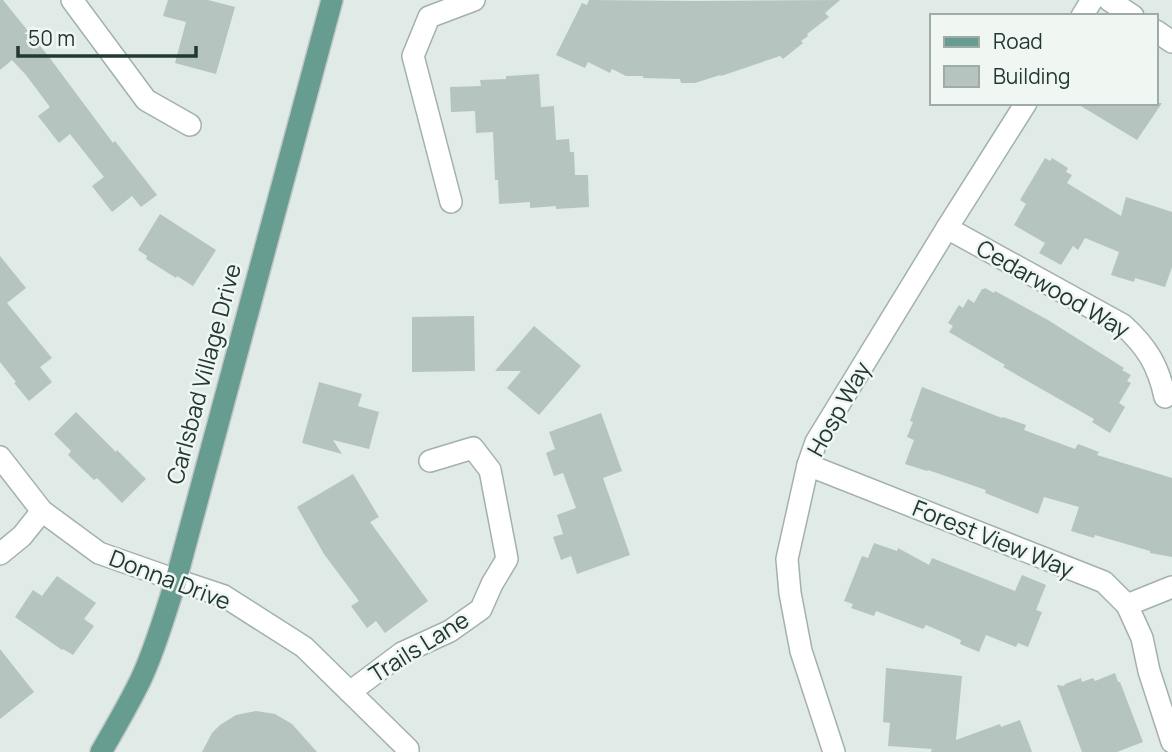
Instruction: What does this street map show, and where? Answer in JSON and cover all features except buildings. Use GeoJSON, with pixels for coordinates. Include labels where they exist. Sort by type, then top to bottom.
{"type":"FeatureCollection","features":[{"type":"Feature","properties":{"kind":"main road","name":"Carlsbad Village Drive"},"geometry":{"type":"LineString","coordinates":[[101,752],[141,678],[157,640],[176,580],[332,0]]}},
{"type":"Feature","properties":{"kind":"street"},"geometry":{"type":"LineString","coordinates":[[72,0],[146,100],[190,125]]}},
{"type":"Feature","properties":{"kind":"street"},"geometry":{"type":"LineString","coordinates":[[451,202],[414,56],[429,18],[474,0]]}},
{"type":"Feature","properties":{"kind":"street"},"geometry":{"type":"LineString","coordinates":[[1109,0],[1130,14]]}},
{"type":"Feature","properties":{"kind":"street","name":"Hosp Way"},"geometry":{"type":"LineString","coordinates":[[834,752],[801,652],[790,593],[787,559],[808,465],[816,442],[1025,105]]}},
{"type":"Feature","properties":{"kind":"street","name":"Cedarwood Way"},"geometry":{"type":"LineString","coordinates":[[947,228],[1122,325],[1140,341],[1157,368],[1165,397]]}},
{"type":"Feature","properties":{"kind":"street","name":"Trails Lane"},"geometry":{"type":"LineString","coordinates":[[350,692],[402,653],[450,631],[481,609],[507,559],[490,470],[473,448],[430,461]]}},
{"type":"Feature","properties":{"kind":"street","name":"Donna Drive"},"geometry":{"type":"LineString","coordinates":[[0,457],[41,511],[99,553],[224,596],[304,647],[408,749],[408,752]]}},
{"type":"Feature","properties":{"kind":"street","name":"Forest View Way"},"geometry":{"type":"LineString","coordinates":[[808,465],[1104,582],[1127,605]]}},
{"type":"Feature","properties":{"kind":"street"},"geometry":{"type":"LineString","coordinates":[[0,554],[22,536],[41,511]]}},
{"type":"Feature","properties":{"kind":"street"},"geometry":{"type":"LineString","coordinates":[[1172,587],[1127,605],[1142,638],[1149,671],[1172,742]]}}]}
